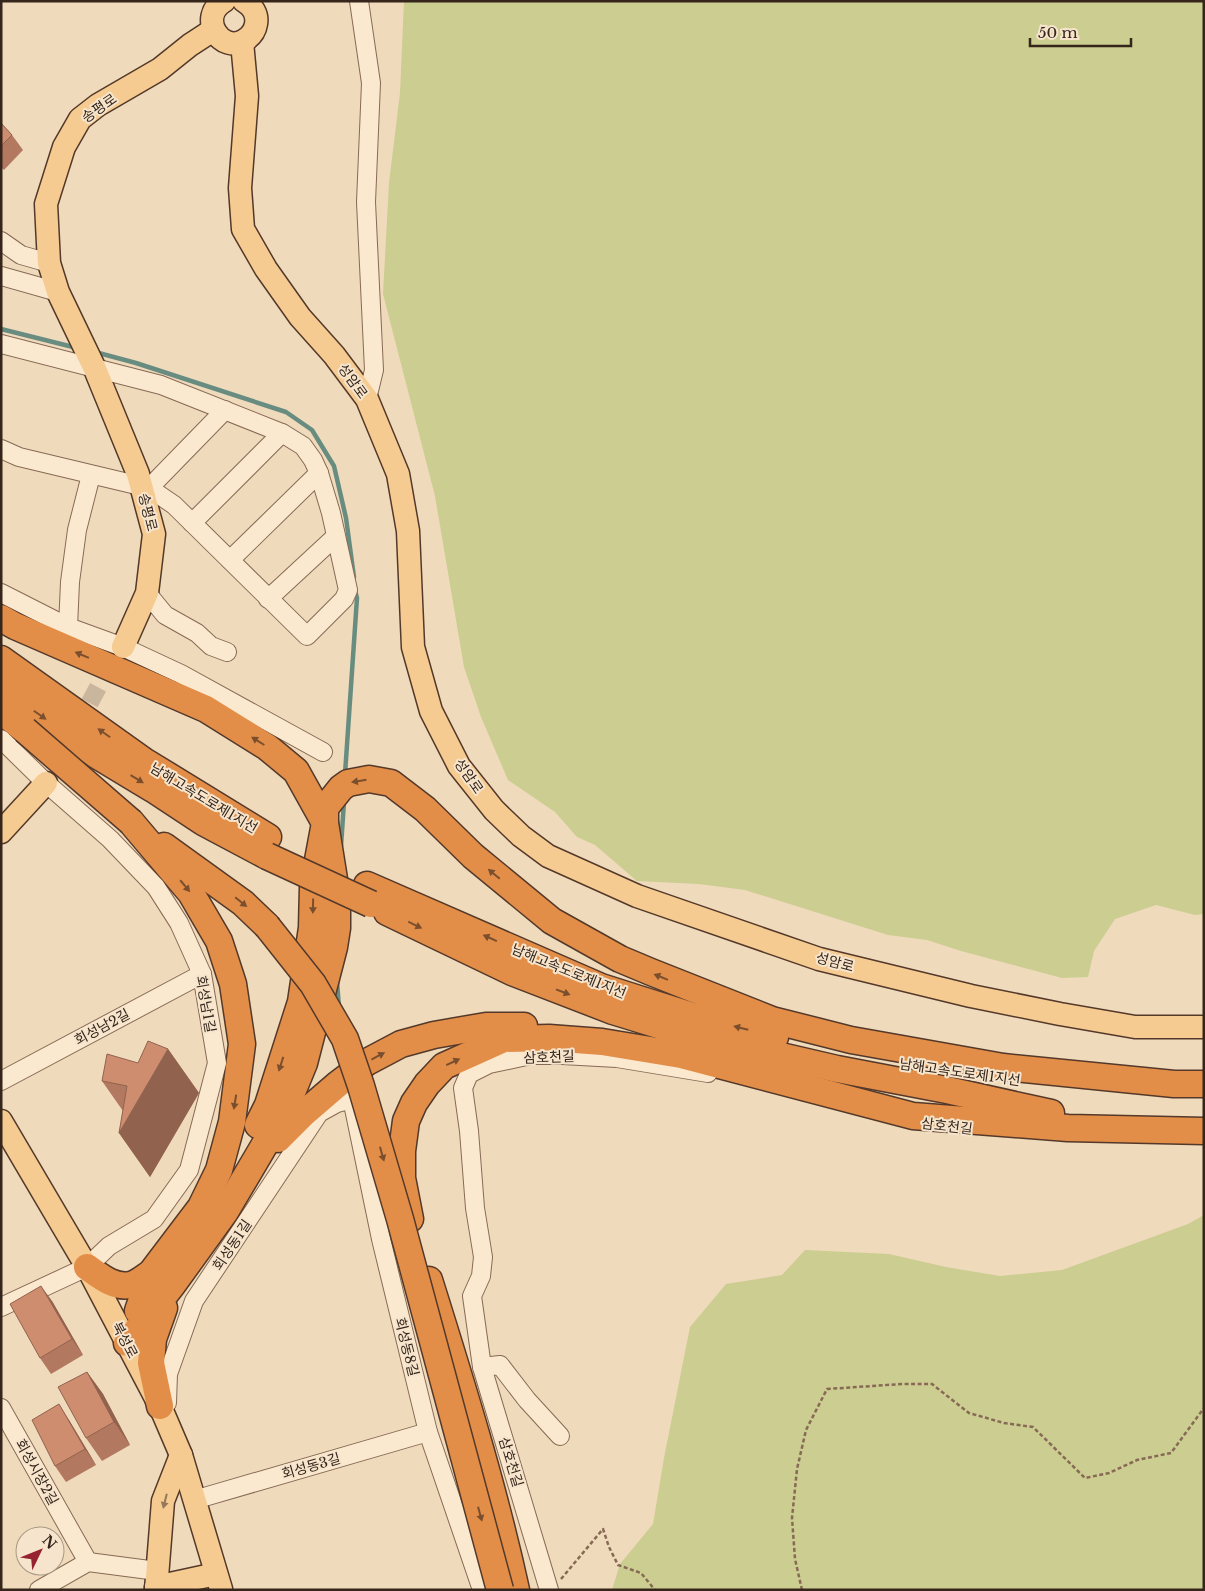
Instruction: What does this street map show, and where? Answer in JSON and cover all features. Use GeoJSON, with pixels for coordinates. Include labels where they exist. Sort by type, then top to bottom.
{"type":"FeatureCollection","features":[{"type":"Feature","properties":{"kind":"highway"},"geometry":{"type":"LineString","coordinates":[[1,618],[16,626],[122,659],[267,747],[296,771],[325,823],[313,887],[312,928],[301,1002],[268,1105],[241,1160],[224,1188],[138,1311],[127,1343]]}},
{"type":"Feature","properties":{"kind":"highway","name":"남해고속도로제1지선"},"geometry":{"type":"LineString","coordinates":[[1,659],[268,847]]}},
{"type":"Feature","properties":{"kind":"highway","name":"남해고속도로제1지선"},"geometry":{"type":"LineString","coordinates":[[1,686],[95,754],[203,822],[268,847],[369,895],[512,972],[613,1010],[682,1032],[837,1069],[947,1090],[1049,1113],[1149,1118],[1204,1116]]}},
{"type":"Feature","properties":{"kind":"highway"},"geometry":{"type":"LineString","coordinates":[[1,710],[13,735],[243,903],[267,926],[313,984],[345,1039],[361,1086],[400,1219],[500,1590]]}},
{"type":"Feature","properties":{"kind":"highway"},"geometry":{"type":"LineString","coordinates":[[138,1311],[162,1278],[225,1212],[284,1112],[304,1063],[334,947],[336,928],[337,898],[325,823],[325,808],[341,788],[348,783],[369,779],[391,783],[425,809],[473,856],[552,921],[636,966],[772,1020],[851,1040],[1003,1067],[1174,1084],[1204,1084]]}},
{"type":"Feature","properties":{"kind":"highway"},"geometry":{"type":"LineString","coordinates":[[127,1343],[219,1170],[232,1122],[242,1044],[234,984],[219,941],[191,893],[131,822]]}},
{"type":"Feature","properties":{"kind":"highway","name":"남해고속도로제1지선"},"geometry":{"type":"LineString","coordinates":[[369,895],[602,987],[689,1015],[809,1046],[910,1066],[984,1078],[1122,1092],[1204,1096]]}},
{"type":"Feature","properties":{"kind":"highway"},"geometry":{"type":"LineString","coordinates":[[243,1182],[276,1142],[302,1115],[339,1092],[367,1062],[400,1044],[434,1035],[486,1026],[584,1026],[657,1040],[890,1098],[962,1107],[1049,1113]]}},
{"type":"Feature","properties":{"kind":"highway"},"geometry":{"type":"LineString","coordinates":[[516,1590],[505,1541],[460,1380],[410,1217],[402,1178],[402,1151],[406,1121],[419,1095],[444,1066],[504,1039],[549,1038],[602,1042],[681,1055],[914,1116],[1068,1128],[1204,1131]]}},
{"type":"Feature","properties":{"kind":"highway"},"geometry":{"type":"LineString","coordinates":[[87,1267],[108,1282],[116,1284],[131,1285],[162,1278]]}},
{"type":"Feature","properties":{"kind":"highway"},"geometry":{"type":"LineString","coordinates":[[162,1278],[152,1339],[151,1363],[164,1414]]}},
{"type":"Feature","properties":{"kind":"main road"},"geometry":{"type":"LineString","coordinates":[[224,1],[215,9],[212,16],[213,30],[222,40],[235,43],[242,42],[253,34],[256,20],[252,7],[244,1]]}},
{"type":"Feature","properties":{"kind":"main road","name":"송평로"},"geometry":{"type":"LineString","coordinates":[[122,659],[146,593],[154,534],[145,488],[95,369],[58,292],[49,263],[46,204],[64,147],[80,119],[98,105],[169,62],[190,44],[213,30]]}},
{"type":"Feature","properties":{"kind":"main road","name":"성암로"},"geometry":{"type":"LineString","coordinates":[[242,42],[248,96],[240,188],[243,229],[266,269],[300,318],[334,355],[367,399],[398,474],[408,531],[414,647],[431,711],[459,766],[494,810],[521,836],[548,856],[637,896],[819,959],[971,996],[1060,1014],[1135,1026],[1204,1027]]}},
{"type":"Feature","properties":{"kind":"main road"},"geometry":{"type":"LineString","coordinates":[[1,832],[48,779]]}},
{"type":"Feature","properties":{"kind":"main road","name":"북성로"},"geometry":{"type":"LineString","coordinates":[[1,1121],[87,1267],[164,1414],[181,1455],[220,1586],[157,1583]]}},
{"type":"Feature","properties":{"kind":"main road"},"geometry":{"type":"LineString","coordinates":[[157,1583],[163,1501],[181,1455]]}},
{"type":"Feature","properties":{"kind":"street"},"geometry":{"type":"LineString","coordinates":[[359,1],[371,83],[366,202],[374,370],[367,399]]}},
{"type":"Feature","properties":{"kind":"street"},"geometry":{"type":"LineString","coordinates":[[1,241],[21,255],[49,263]]}},
{"type":"Feature","properties":{"kind":"street"},"geometry":{"type":"LineString","coordinates":[[1,276],[58,292]]}},
{"type":"Feature","properties":{"kind":"street"},"geometry":{"type":"LineString","coordinates":[[1,344],[161,385],[282,433],[303,446],[319,474],[331,513],[348,590],[344,598],[306,636],[174,504],[145,488],[19,457],[1,449]]}},
{"type":"Feature","properties":{"kind":"street"},"geometry":{"type":"LineString","coordinates":[[145,488],[225,410]]}},
{"type":"Feature","properties":{"kind":"street"},"geometry":{"type":"LineString","coordinates":[[192,523],[282,433]]}},
{"type":"Feature","properties":{"kind":"street"},"geometry":{"type":"LineString","coordinates":[[230,560],[319,474]]}},
{"type":"Feature","properties":{"kind":"street"},"geometry":{"type":"LineString","coordinates":[[68,627],[70,582],[77,530],[91,476]]}},
{"type":"Feature","properties":{"kind":"street"},"geometry":{"type":"LineString","coordinates":[[268,599],[336,537]]}},
{"type":"Feature","properties":{"kind":"street"},"geometry":{"type":"LineString","coordinates":[[1,593],[68,627],[122,659],[181,674],[323,752]]}},
{"type":"Feature","properties":{"kind":"street"},"geometry":{"type":"LineString","coordinates":[[146,593],[168,617],[197,633],[212,646],[227,652]]}},
{"type":"Feature","properties":{"kind":"street","name":"회성남1길"},"geometry":{"type":"LineString","coordinates":[[1,1307],[87,1267],[109,1246],[154,1219],[189,1170],[217,1062],[202,974],[178,922],[156,887],[48,779],[13,735]]}},
{"type":"Feature","properties":{"kind":"street","name":"회성남2길"},"geometry":{"type":"LineString","coordinates":[[1,1081],[202,974]]}},
{"type":"Feature","properties":{"kind":"street","name":"삼호천길"},"geometry":{"type":"LineString","coordinates":[[553,1586],[482,1367],[472,1296],[481,1276],[483,1257],[475,1208],[469,1130],[463,1088],[469,1074],[489,1064],[531,1055],[617,1058],[707,1073],[861,1112],[933,1125],[1090,1139],[1155,1138]]}},
{"type":"Feature","properties":{"kind":"street","name":"회성동1길"},"geometry":{"type":"LineString","coordinates":[[164,1414],[168,1374],[194,1301],[320,1113],[337,1103],[339,1092]]}},
{"type":"Feature","properties":{"kind":"street","name":"회성동8길"},"geometry":{"type":"LineString","coordinates":[[339,1092],[381,1239],[428,1432],[482,1590]]}},
{"type":"Feature","properties":{"kind":"street"},"geometry":{"type":"LineString","coordinates":[[482,1367],[500,1365],[527,1400],[560,1436]]}},
{"type":"Feature","properties":{"kind":"street","name":"회성시장2길"},"geometry":{"type":"LineString","coordinates":[[1,1408],[88,1562]]}},
{"type":"Feature","properties":{"kind":"street","name":"회성동3길"},"geometry":{"type":"LineString","coordinates":[[194,1500],[428,1432]]}},
{"type":"Feature","properties":{"kind":"street"},"geometry":{"type":"LineString","coordinates":[[39,1590],[88,1562],[157,1583]]}},
{"type":"Feature","properties":{"kind":"path"},"geometry":{"type":"LineString","coordinates":[[802,1590],[794,1559],[793,1526],[796,1469],[806,1430],[827,1389],[932,1384],[969,1413],[1034,1427],[1085,1478],[1109,1473],[1137,1460],[1170,1453],[1204,1408]]}},
{"type":"Feature","properties":{"kind":"path"},"geometry":{"type":"LineString","coordinates":[[553,1586],[604,1529],[609,1547],[618,1565],[641,1573],[655,1590]]}},
{"type":"Feature","properties":{"kind":"green space"},"geometry":{"type":"Polygon","coordinates":[[[404,1],[1204,1],[1204,914],[1195,915],[1156,905],[1115,919],[1094,951],[1088,977],[1062,978],[927,940],[888,935],[745,890],[699,884],[637,881],[595,845],[577,837],[555,812],[508,780],[481,717],[464,667],[435,496],[383,294],[389,183],[400,93],[404,1]]]}},
{"type":"Feature","properties":{"kind":"green space"},"geometry":{"type":"Polygon","coordinates":[[[1204,1215],[1204,1590],[612,1590],[620,1564],[653,1524],[690,1327],[726,1284],[782,1275],[805,1250],[889,1254],[946,1267],[1000,1276],[1062,1270],[1188,1224],[1204,1215]]]}},
{"type":"Feature","properties":{"kind":"building"},"geometry":{"type":"Polygon","coordinates":[[[1,123],[12,135],[1,146],[1,123]]]}},
{"type":"Feature","properties":{"kind":"building"},"geometry":{"type":"Polygon","coordinates":[[[148,1041],[168,1049],[119,1133],[127,1086],[102,1081],[107,1054],[138,1063],[148,1041]]]}},
{"type":"Feature","properties":{"kind":"building"},"geometry":{"type":"Polygon","coordinates":[[[41,1286],[72,1339],[40,1358],[10,1304],[41,1286]]]}},
{"type":"Feature","properties":{"kind":"building"},"geometry":{"type":"Polygon","coordinates":[[[87,1372],[114,1422],[86,1438],[58,1387],[87,1372]]]}},
{"type":"Feature","properties":{"kind":"building"},"geometry":{"type":"Polygon","coordinates":[[[59,1404],[85,1449],[55,1466],[32,1420],[59,1404]]]}},
{"type":"Feature","properties":{"kind":"waterway"},"geometry":{"type":"LineString","coordinates":[[1,329],[77,348]]}},
{"type":"Feature","properties":{"kind":"waterway"},"geometry":{"type":"LineString","coordinates":[[95,352],[136,363],[286,412],[312,430],[334,466],[346,518],[354,577]]}},
{"type":"Feature","properties":{"kind":"waterway"},"geometry":{"type":"LineString","coordinates":[[345,774],[357,598],[355,590]]}},
{"type":"Feature","properties":{"kind":"waterway"},"geometry":{"type":"LineString","coordinates":[[341,846],[344,802]]}},
{"type":"Feature","properties":{"kind":"waterway"},"geometry":{"type":"LineString","coordinates":[[337,982],[339,1007]]}},
{"type":"Feature","properties":{"kind":"tunnel"},"geometry":{"type":"LineString","coordinates":[[77,727],[114,657]]}}]}
